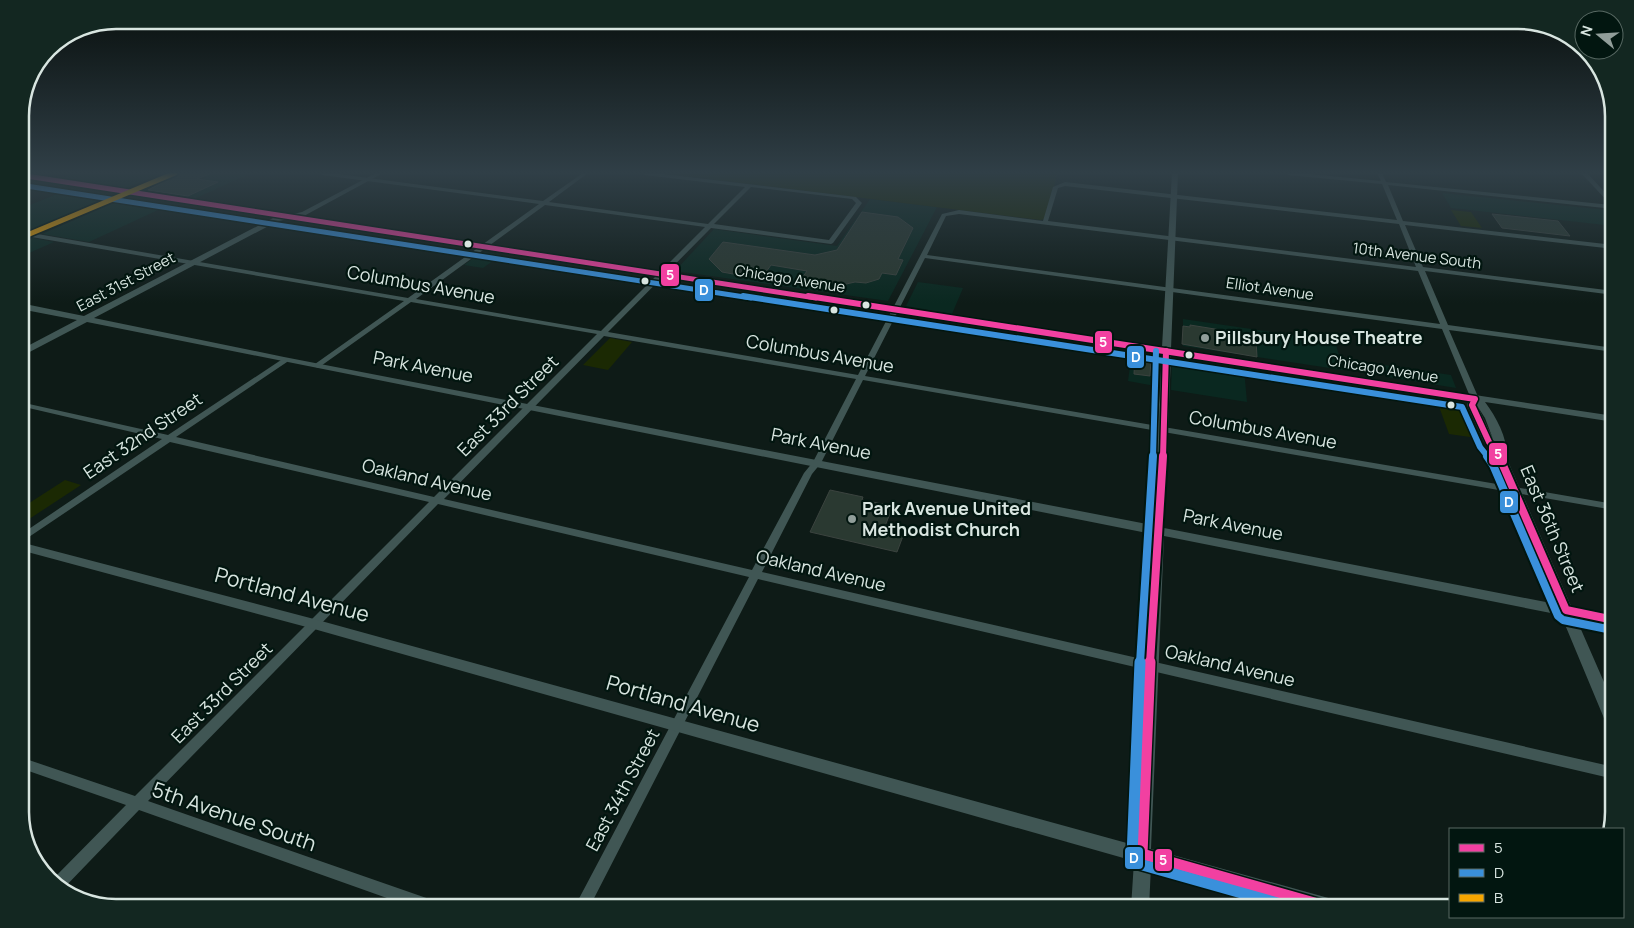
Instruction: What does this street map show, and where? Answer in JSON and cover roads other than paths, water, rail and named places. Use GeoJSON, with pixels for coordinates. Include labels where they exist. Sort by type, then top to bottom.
{"type":"FeatureCollection","features":[{"type":"Feature","properties":{"kind":"main road"},"geometry":{"type":"LineString","coordinates":[[29,231],[67,216]]}},
{"type":"Feature","properties":{"kind":"street","name":"Chicago Avenue"},"geometry":{"type":"LineString","coordinates":[[286,216],[1605,418]]}},
{"type":"Feature","properties":{"kind":"street","name":"East 31st Street"},"geometry":{"type":"LineString","coordinates":[[29,349],[276,219],[293,216]]}},
{"type":"Feature","properties":{"kind":"street"},"geometry":{"type":"LineString","coordinates":[[318,366],[526,216]]}},
{"type":"Feature","properties":{"kind":"street"},"geometry":{"type":"LineString","coordinates":[[640,216],[831,242],[849,216]]}},
{"type":"Feature","properties":{"kind":"street","name":"East 33rd Street"},"geometry":{"type":"LineString","coordinates":[[62,880],[719,216]]}},
{"type":"Feature","properties":{"kind":"street","name":"East 34th Street"},"geometry":{"type":"LineString","coordinates":[[586,899],[677,726],[754,574],[808,473],[817,463],[943,216]]}},
{"type":"Feature","properties":{"kind":"street","name":"10th Avenue South"},"geometry":{"type":"LineString","coordinates":[[995,216],[1605,292]]}},
{"type":"Feature","properties":{"kind":"street"},"geometry":{"type":"LineString","coordinates":[[1045,222],[1047,216]]}},
{"type":"Feature","properties":{"kind":"street"},"geometry":{"type":"LineString","coordinates":[[1140,899],[1173,216]]}},
{"type":"Feature","properties":{"kind":"street"},"geometry":{"type":"LineString","coordinates":[[1351,216],[1605,246]]}},
{"type":"Feature","properties":{"kind":"street","name":"East 36th Street"},"geometry":{"type":"LineString","coordinates":[[1399,216],[1475,398],[1472,406],[1489,442],[1502,460],[1605,702]]}},
{"type":"Feature","properties":{"kind":"street","name":"Columbus Avenue"},"geometry":{"type":"LineString","coordinates":[[29,234],[1605,505]]}},
{"type":"Feature","properties":{"kind":"street","name":"Elliot Avenue"},"geometry":{"type":"LineString","coordinates":[[922,256],[1605,349]]}},
{"type":"Feature","properties":{"kind":"street","name":"Park Avenue"},"geometry":{"type":"LineString","coordinates":[[29,308],[284,360],[1157,529],[1605,618]]}},
{"type":"Feature","properties":{"kind":"street","name":"East 32nd Street"},"geometry":{"type":"LineString","coordinates":[[29,534],[284,360]]}},
{"type":"Feature","properties":{"kind":"street","name":"Oakland Avenue"},"geometry":{"type":"LineString","coordinates":[[29,406],[1605,771]]}},
{"type":"Feature","properties":{"kind":"street","name":"Portland Avenue"},"geometry":{"type":"LineString","coordinates":[[29,548],[314,624],[1300,899]]}},
{"type":"Feature","properties":{"kind":"street","name":"5th Avenue South"},"geometry":{"type":"LineString","coordinates":[[29,765],[409,899]]}},
{"type":"Feature","properties":{"kind":"place","name":"Pillsbury House Theatre"},"geometry":{"type":"Point","coordinates":[1205,338]}},
{"type":"Feature","properties":{"kind":"place","name":"Park Avenue United Methodist Church"},"geometry":{"type":"Point","coordinates":[852,519]}}]}
